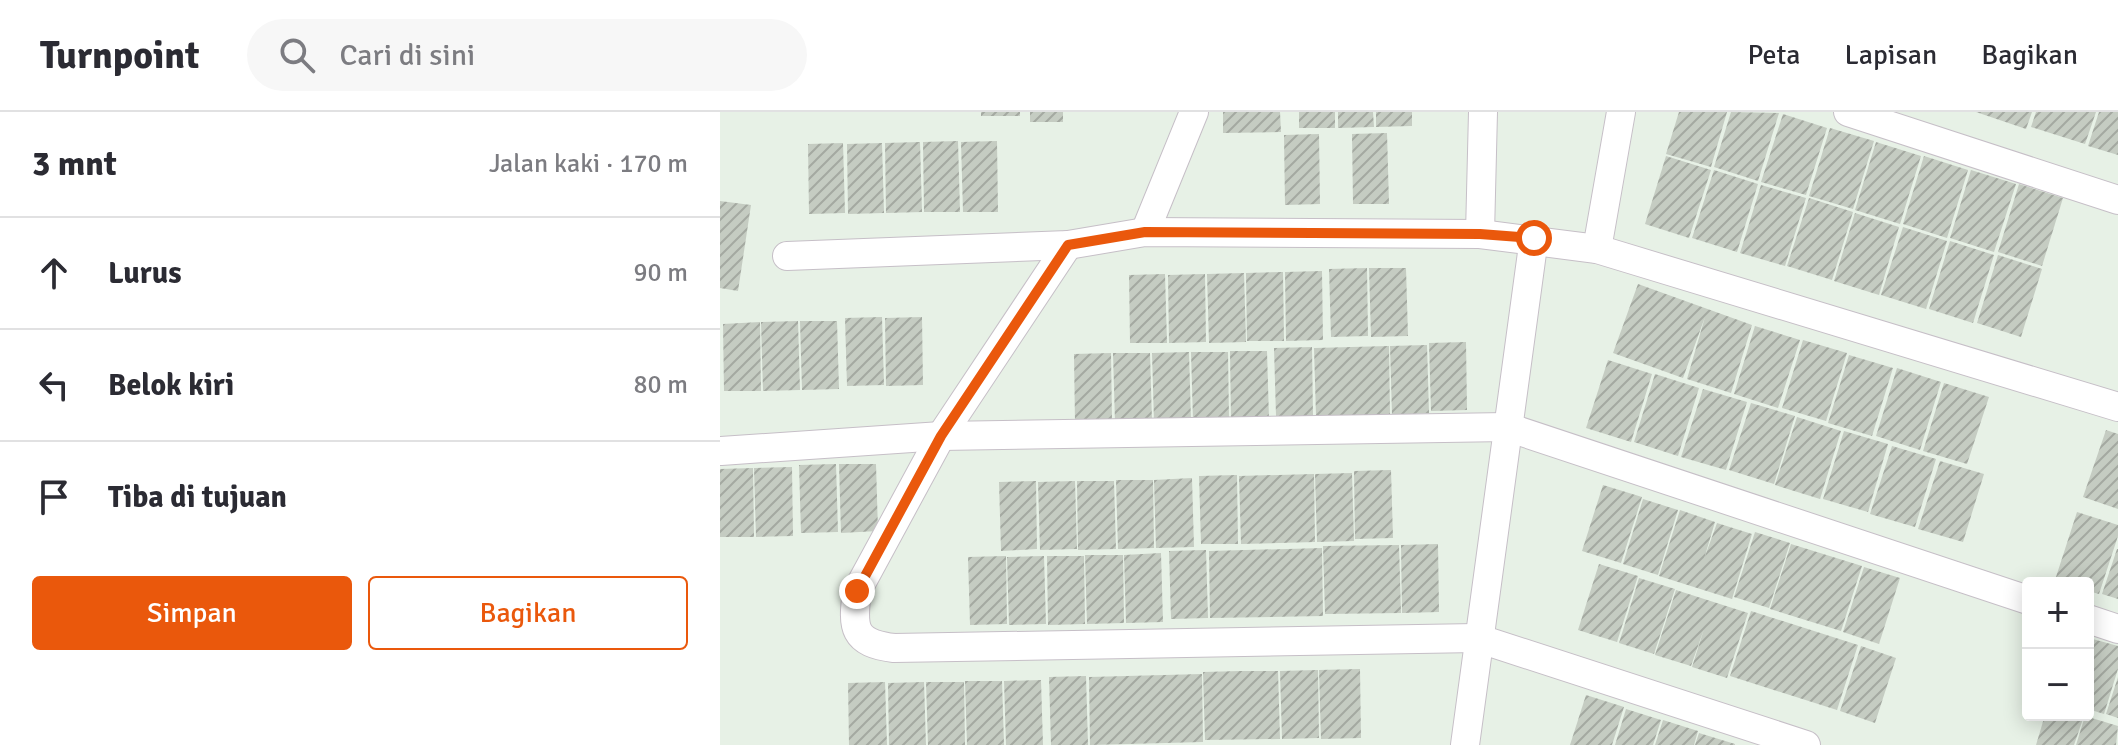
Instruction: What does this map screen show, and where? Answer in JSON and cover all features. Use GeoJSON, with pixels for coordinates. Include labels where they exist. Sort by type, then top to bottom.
{"type":"FeatureCollection","features":[{"type":"Feature","properties":{"kind":"street"},"geometry":{"type":"LineString","coordinates":[[1145,232],[1194,112]]}},
{"type":"Feature","properties":{"kind":"street"},"geometry":{"type":"LineString","coordinates":[[1480,234],[1483,112]]}},
{"type":"Feature","properties":{"kind":"street"},"geometry":{"type":"LineString","coordinates":[[1597,249],[1621,112]]}},
{"type":"Feature","properties":{"kind":"street"},"geometry":{"type":"LineString","coordinates":[[1848,112],[2118,200]]}},
{"type":"Feature","properties":{"kind":"street"},"geometry":{"type":"LineString","coordinates":[[787,256],[1068,245],[1145,232],[1480,234],[1534,238],[1597,249],[2118,407]]}},
{"type":"Feature","properties":{"kind":"street"},"geometry":{"type":"LineString","coordinates":[[1465,745],[1477,638],[1534,238]]}},
{"type":"Feature","properties":{"kind":"street"},"geometry":{"type":"LineString","coordinates":[[1068,245],[941,436],[857,591],[854,614],[858,634],[871,646],[1477,638],[1806,745]]}},
{"type":"Feature","properties":{"kind":"street"},"geometry":{"type":"LineString","coordinates":[[721,451],[941,436],[1507,427],[2022,598]]}},
{"type":"Feature","properties":{"kind":"street"},"geometry":{"type":"LineString","coordinates":[[2094,621],[2118,629]]}},
{"type":"Feature","properties":{"kind":"building"},"geometry":{"type":"Polygon","coordinates":[[[981,112],[1020,112],[1020,116],[981,116],[981,112]]]}},
{"type":"Feature","properties":{"kind":"building"},"geometry":{"type":"Polygon","coordinates":[[[1030,112],[1063,112],[1063,122],[1030,122],[1030,112]]]}},
{"type":"Feature","properties":{"kind":"building"},"geometry":{"type":"Polygon","coordinates":[[[1223,112],[1280,112],[1281,132],[1223,133],[1223,112]]]}},
{"type":"Feature","properties":{"kind":"building"},"geometry":{"type":"Polygon","coordinates":[[[1299,112],[1335,112],[1335,128],[1299,128],[1299,112]]]}},
{"type":"Feature","properties":{"kind":"building"},"geometry":{"type":"Polygon","coordinates":[[[1338,112],[1373,112],[1374,127],[1338,128],[1338,112]]]}},
{"type":"Feature","properties":{"kind":"building"},"geometry":{"type":"Polygon","coordinates":[[[1376,112],[1412,112],[1412,126],[1376,127],[1376,112]]]}},
{"type":"Feature","properties":{"kind":"building"},"geometry":{"type":"Polygon","coordinates":[[[1679,112],[1727,112],[1711,167],[1666,154],[1679,112]]]}},
{"type":"Feature","properties":{"kind":"building"},"geometry":{"type":"Polygon","coordinates":[[[1731,112],[1779,113],[1758,181],[1714,167],[1731,112]]]}},
{"type":"Feature","properties":{"kind":"building"},"geometry":{"type":"Polygon","coordinates":[[[1976,112],[2032,112],[2026,129],[1976,112]]]}},
{"type":"Feature","properties":{"kind":"building"},"geometry":{"type":"Polygon","coordinates":[[[2036,112],[2096,112],[2085,144],[2031,127],[2036,112]]]}},
{"type":"Feature","properties":{"kind":"building"},"geometry":{"type":"Polygon","coordinates":[[[2099,112],[2118,112],[2118,155],[2088,146],[2099,112]]]}},
{"type":"Feature","properties":{"kind":"building"},"geometry":{"type":"Polygon","coordinates":[[[1783,114],[1827,128],[1806,195],[1761,182],[1783,114]]]}},
{"type":"Feature","properties":{"kind":"building"},"geometry":{"type":"Polygon","coordinates":[[[1830,128],[1874,141],[1853,209],[1809,196],[1830,128]]]}},
{"type":"Feature","properties":{"kind":"building"},"geometry":{"type":"Polygon","coordinates":[[[1387,133],[1389,204],[1353,204],[1352,134],[1387,133]]]}},
{"type":"Feature","properties":{"kind":"building"},"geometry":{"type":"Polygon","coordinates":[[[1319,134],[1320,204],[1285,205],[1284,135],[1319,134]]]}},
{"type":"Feature","properties":{"kind":"building"},"geometry":{"type":"Polygon","coordinates":[[[958,141],[960,212],[924,212],[923,142],[958,141]]]}},
{"type":"Feature","properties":{"kind":"building"},"geometry":{"type":"Polygon","coordinates":[[[997,141],[998,212],[963,212],[961,142],[997,141]]]}},
{"type":"Feature","properties":{"kind":"building"},"geometry":{"type":"Polygon","coordinates":[[[920,142],[922,212],[886,213],[885,143],[920,142]]]}},
{"type":"Feature","properties":{"kind":"building"},"geometry":{"type":"Polygon","coordinates":[[[1876,142],[1921,156],[1900,224],[1855,210],[1876,142]]]}},
{"type":"Feature","properties":{"kind":"building"},"geometry":{"type":"Polygon","coordinates":[[[843,143],[845,213],[809,214],[808,144],[843,143]]]}},
{"type":"Feature","properties":{"kind":"building"},"geometry":{"type":"Polygon","coordinates":[[[882,143],[884,213],[848,214],[847,144],[882,143]]]}},
{"type":"Feature","properties":{"kind":"building"},"geometry":{"type":"Polygon","coordinates":[[[1666,156],[1711,170],[1689,238],[1645,224],[1666,156]]]}},
{"type":"Feature","properties":{"kind":"building"},"geometry":{"type":"Polygon","coordinates":[[[1924,156],[1968,170],[1947,238],[1903,224],[1924,156]]]}},
{"type":"Feature","properties":{"kind":"building"},"geometry":{"type":"Polygon","coordinates":[[[1714,170],[1758,184],[1737,252],[1692,238],[1714,170]]]}},
{"type":"Feature","properties":{"kind":"building"},"geometry":{"type":"Polygon","coordinates":[[[1971,170],[2016,184],[1994,252],[1950,238],[1971,170]]]}},
{"type":"Feature","properties":{"kind":"building"},"geometry":{"type":"Polygon","coordinates":[[[2019,184],[2063,198],[2042,266],[1998,252],[2019,184]]]}},
{"type":"Feature","properties":{"kind":"building"},"geometry":{"type":"Polygon","coordinates":[[[1761,185],[1806,198],[1785,266],[1740,253],[1761,185]]]}},
{"type":"Feature","properties":{"kind":"building"},"geometry":{"type":"Polygon","coordinates":[[[1809,198],[1853,212],[1832,280],[1787,266],[1809,198]]]}},
{"type":"Feature","properties":{"kind":"building"},"geometry":{"type":"Polygon","coordinates":[[[720,201],[751,205],[738,291],[720,288],[720,201]]]}},
{"type":"Feature","properties":{"kind":"building"},"geometry":{"type":"Polygon","coordinates":[[[1855,213],[1899,227],[1879,295],[1834,281],[1855,213]]]}},
{"type":"Feature","properties":{"kind":"building"},"geometry":{"type":"Polygon","coordinates":[[[1903,227],[1947,241],[1926,309],[1881,295],[1903,227]]]}},
{"type":"Feature","properties":{"kind":"building"},"geometry":{"type":"Polygon","coordinates":[[[1950,241],[1994,255],[1973,323],[1929,309],[1950,241]]]}},
{"type":"Feature","properties":{"kind":"building"},"geometry":{"type":"Polygon","coordinates":[[[1998,255],[2042,269],[2021,337],[1977,323],[1998,255]]]}},
{"type":"Feature","properties":{"kind":"building"},"geometry":{"type":"Polygon","coordinates":[[[1367,268],[1368,336],[1331,337],[1329,269],[1367,268]]]}},
{"type":"Feature","properties":{"kind":"building"},"geometry":{"type":"Polygon","coordinates":[[[1369,268],[1406,268],[1408,336],[1371,337],[1369,268]]]}},
{"type":"Feature","properties":{"kind":"building"},"geometry":{"type":"Polygon","coordinates":[[[1322,271],[1323,340],[1286,341],[1285,272],[1322,271]]]}},
{"type":"Feature","properties":{"kind":"building"},"geometry":{"type":"Polygon","coordinates":[[[1283,272],[1284,341],[1247,341],[1246,273],[1283,272]]]}},
{"type":"Feature","properties":{"kind":"building"},"geometry":{"type":"Polygon","coordinates":[[[1244,273],[1246,342],[1209,343],[1207,274],[1244,273]]]}},
{"type":"Feature","properties":{"kind":"building"},"geometry":{"type":"Polygon","coordinates":[[[1165,274],[1167,343],[1130,343],[1129,275],[1165,274]]]}},
{"type":"Feature","properties":{"kind":"building"},"geometry":{"type":"Polygon","coordinates":[[[1205,274],[1206,342],[1169,343],[1168,275],[1205,274]]]}},
{"type":"Feature","properties":{"kind":"building"},"geometry":{"type":"Polygon","coordinates":[[[1638,284],[1752,325],[1731,393],[1687,379],[1705,317],[1683,378],[1613,353],[1638,284]]]}},
{"type":"Feature","properties":{"kind":"building"},"geometry":{"type":"Polygon","coordinates":[[[882,317],[884,385],[847,386],[845,318],[882,317]]]}},
{"type":"Feature","properties":{"kind":"building"},"geometry":{"type":"Polygon","coordinates":[[[922,317],[923,385],[886,386],[885,318],[922,317]]]}},
{"type":"Feature","properties":{"kind":"building"},"geometry":{"type":"Polygon","coordinates":[[[798,321],[800,390],[763,391],[761,322],[798,321]]]}},
{"type":"Feature","properties":{"kind":"building"},"geometry":{"type":"Polygon","coordinates":[[[800,321],[837,321],[839,389],[802,390],[800,321]]]}},
{"type":"Feature","properties":{"kind":"building"},"geometry":{"type":"Polygon","coordinates":[[[760,322],[761,391],[724,391],[723,324],[760,322]]]}},
{"type":"Feature","properties":{"kind":"building"},"geometry":{"type":"Polygon","coordinates":[[[1755,326],[1800,340],[1778,408],[1734,394],[1755,326]]]}},
{"type":"Feature","properties":{"kind":"building"},"geometry":{"type":"Polygon","coordinates":[[[1803,340],[1847,353],[1826,421],[1782,408],[1803,340]]]}},
{"type":"Feature","properties":{"kind":"building"},"geometry":{"type":"Polygon","coordinates":[[[1466,342],[1467,410],[1431,411],[1429,343],[1466,342]]]}},
{"type":"Feature","properties":{"kind":"building"},"geometry":{"type":"Polygon","coordinates":[[[1427,345],[1429,413],[1392,415],[1390,346],[1427,345]]]}},
{"type":"Feature","properties":{"kind":"building"},"geometry":{"type":"Polygon","coordinates":[[[1389,346],[1390,415],[1316,416],[1314,348],[1389,346]]]}},
{"type":"Feature","properties":{"kind":"building"},"geometry":{"type":"Polygon","coordinates":[[[1312,347],[1313,416],[1276,416],[1274,348],[1312,347]]]}},
{"type":"Feature","properties":{"kind":"building"},"geometry":{"type":"Polygon","coordinates":[[[1230,351],[1267,351],[1269,419],[1231,420],[1230,351]]]}},
{"type":"Feature","properties":{"kind":"building"},"geometry":{"type":"Polygon","coordinates":[[[1189,352],[1191,421],[1154,422],[1152,353],[1189,352]]]}},
{"type":"Feature","properties":{"kind":"building"},"geometry":{"type":"Polygon","coordinates":[[[1191,352],[1228,352],[1229,420],[1193,421],[1191,352]]]}},
{"type":"Feature","properties":{"kind":"building"},"geometry":{"type":"Polygon","coordinates":[[[1111,353],[1112,421],[1075,423],[1074,354],[1111,353]]]}},
{"type":"Feature","properties":{"kind":"building"},"geometry":{"type":"Polygon","coordinates":[[[1113,353],[1150,353],[1152,421],[1115,422],[1113,353]]]}},
{"type":"Feature","properties":{"kind":"building"},"geometry":{"type":"Polygon","coordinates":[[[1849,355],[1893,368],[1872,436],[1828,423],[1849,355]]]}},
{"type":"Feature","properties":{"kind":"building"},"geometry":{"type":"Polygon","coordinates":[[[1608,360],[1652,374],[1631,442],[1586,428],[1608,360]]]}},
{"type":"Feature","properties":{"kind":"building"},"geometry":{"type":"Polygon","coordinates":[[[1897,368],[1941,382],[1920,450],[1876,436],[1897,368]]]}},
{"type":"Feature","properties":{"kind":"building"},"geometry":{"type":"Polygon","coordinates":[[[1655,374],[1699,388],[1678,456],[1634,442],[1655,374]]]}},
{"type":"Feature","properties":{"kind":"building"},"geometry":{"type":"Polygon","coordinates":[[[1944,383],[1989,397],[1967,464],[1923,451],[1944,383]]]}},
{"type":"Feature","properties":{"kind":"building"},"geometry":{"type":"Polygon","coordinates":[[[1703,389],[1747,402],[1726,470],[1681,457],[1703,389]]]}},
{"type":"Feature","properties":{"kind":"building"},"geometry":{"type":"Polygon","coordinates":[[[1751,403],[1795,416],[1774,484],[1729,470],[1751,403]]]}},
{"type":"Feature","properties":{"kind":"building"},"geometry":{"type":"Polygon","coordinates":[[[1797,417],[1841,431],[1820,499],[1775,485],[1797,417]]]}},
{"type":"Feature","properties":{"kind":"building"},"geometry":{"type":"Polygon","coordinates":[[[2106,430],[2118,434],[2118,509],[2083,497],[2106,430]]]}},
{"type":"Feature","properties":{"kind":"building"},"geometry":{"type":"Polygon","coordinates":[[[1844,431],[1888,444],[1868,512],[1823,499],[1844,431]]]}},
{"type":"Feature","properties":{"kind":"building"},"geometry":{"type":"Polygon","coordinates":[[[1892,446],[1936,459],[1915,527],[1870,514],[1892,446]]]}},
{"type":"Feature","properties":{"kind":"building"},"geometry":{"type":"Polygon","coordinates":[[[1940,461],[1984,474],[1963,542],[1918,529],[1940,461]]]}},
{"type":"Feature","properties":{"kind":"building"},"geometry":{"type":"Polygon","coordinates":[[[836,464],[838,532],[801,533],[799,465],[836,464]]]}},
{"type":"Feature","properties":{"kind":"building"},"geometry":{"type":"Polygon","coordinates":[[[839,464],[876,464],[878,531],[841,533],[839,464]]]}},
{"type":"Feature","properties":{"kind":"building"},"geometry":{"type":"Polygon","coordinates":[[[792,467],[793,536],[756,537],[754,468],[792,467]]]}},
{"type":"Feature","properties":{"kind":"building"},"geometry":{"type":"Polygon","coordinates":[[[753,468],[754,537],[720,537],[720,469],[753,468]]]}},
{"type":"Feature","properties":{"kind":"building"},"geometry":{"type":"Polygon","coordinates":[[[1391,470],[1393,538],[1355,539],[1354,471],[1391,470]]]}},
{"type":"Feature","properties":{"kind":"building"},"geometry":{"type":"Polygon","coordinates":[[[1352,473],[1354,541],[1317,542],[1315,474],[1352,473]]]}},
{"type":"Feature","properties":{"kind":"building"},"geometry":{"type":"Polygon","coordinates":[[[1314,474],[1315,542],[1241,544],[1239,476],[1314,474]]]}},
{"type":"Feature","properties":{"kind":"building"},"geometry":{"type":"Polygon","coordinates":[[[1237,475],[1238,544],[1201,544],[1199,476],[1237,475]]]}},
{"type":"Feature","properties":{"kind":"building"},"geometry":{"type":"Polygon","coordinates":[[[1192,478],[1194,547],[1156,548],[1154,480],[1192,478]]]}},
{"type":"Feature","properties":{"kind":"building"},"geometry":{"type":"Polygon","coordinates":[[[1116,480],[1153,480],[1154,548],[1118,549],[1116,480]]]}},
{"type":"Feature","properties":{"kind":"building"},"geometry":{"type":"Polygon","coordinates":[[[1036,481],[1037,549],[1001,551],[999,482],[1036,481]]]}},
{"type":"Feature","properties":{"kind":"building"},"geometry":{"type":"Polygon","coordinates":[[[1075,481],[1077,549],[1040,550],[1038,482],[1075,481]]]}},
{"type":"Feature","properties":{"kind":"building"},"geometry":{"type":"Polygon","coordinates":[[[1077,481],[1114,481],[1116,549],[1078,550],[1077,481]]]}},
{"type":"Feature","properties":{"kind":"building"},"geometry":{"type":"Polygon","coordinates":[[[1603,485],[1642,497],[1621,563],[1582,551],[1603,485]]]}},
{"type":"Feature","properties":{"kind":"building"},"geometry":{"type":"Polygon","coordinates":[[[1643,499],[1678,510],[1658,575],[1623,564],[1643,499]]]}},
{"type":"Feature","properties":{"kind":"building"},"geometry":{"type":"Polygon","coordinates":[[[1680,510],[1715,522],[1704,559],[1717,523],[1752,534],[1732,599],[1659,576],[1680,510]]]}},
{"type":"Feature","properties":{"kind":"building"},"geometry":{"type":"Polygon","coordinates":[[[2077,512],[2118,525],[2118,536],[2099,594],[2094,593],[2094,577],[2056,577],[2077,512]]]}},
{"type":"Feature","properties":{"kind":"building"},"geometry":{"type":"Polygon","coordinates":[[[1755,532],[1790,543],[1769,608],[1734,597],[1755,532]]]}},
{"type":"Feature","properties":{"kind":"building"},"geometry":{"type":"Polygon","coordinates":[[[1438,544],[1439,612],[1402,613],[1401,545],[1438,544]]]}},
{"type":"Feature","properties":{"kind":"building"},"geometry":{"type":"Polygon","coordinates":[[[1791,544],[1862,566],[1841,631],[1770,609],[1791,544]]]}},
{"type":"Feature","properties":{"kind":"building"},"geometry":{"type":"Polygon","coordinates":[[[1399,545],[1401,613],[1325,614],[1323,546],[1399,545]]]}},
{"type":"Feature","properties":{"kind":"building"},"geometry":{"type":"Polygon","coordinates":[[[1322,548],[1323,616],[1210,618],[1209,551],[1322,548]]]}},
{"type":"Feature","properties":{"kind":"building"},"geometry":{"type":"Polygon","coordinates":[[[2118,549],[2118,599],[2102,594],[2118,549]]]}},
{"type":"Feature","properties":{"kind":"building"},"geometry":{"type":"Polygon","coordinates":[[[1206,550],[1208,618],[1171,619],[1169,551],[1206,550]]]}},
{"type":"Feature","properties":{"kind":"building"},"geometry":{"type":"Polygon","coordinates":[[[1161,553],[1163,622],[1126,623],[1124,555],[1161,553]]]}},
{"type":"Feature","properties":{"kind":"building"},"geometry":{"type":"Polygon","coordinates":[[[1085,555],[1123,555],[1124,623],[1087,624],[1085,555]]]}},
{"type":"Feature","properties":{"kind":"building"},"geometry":{"type":"Polygon","coordinates":[[[1006,556],[1007,624],[970,625],[968,557],[1006,556]]]}},
{"type":"Feature","properties":{"kind":"building"},"geometry":{"type":"Polygon","coordinates":[[[1044,556],[1046,624],[1009,625],[1007,557],[1044,556]]]}},
{"type":"Feature","properties":{"kind":"building"},"geometry":{"type":"Polygon","coordinates":[[[1047,556],[1084,556],[1085,624],[1048,625],[1047,556]]]}},
{"type":"Feature","properties":{"kind":"building"},"geometry":{"type":"Polygon","coordinates":[[[1599,564],[1638,576],[1617,642],[1578,630],[1599,564]]]}},
{"type":"Feature","properties":{"kind":"building"},"geometry":{"type":"Polygon","coordinates":[[[1864,567],[1900,578],[1879,644],[1843,632],[1864,567]]]}},
{"type":"Feature","properties":{"kind":"building"},"geometry":{"type":"Polygon","coordinates":[[[1639,578],[1675,589],[1654,654],[1619,643],[1639,578]]]}},
{"type":"Feature","properties":{"kind":"building"},"geometry":{"type":"Polygon","coordinates":[[[1676,590],[1748,613],[1727,678],[1692,667],[1704,629],[1691,666],[1655,655],[1676,590]]]}},
{"type":"Feature","properties":{"kind":"building"},"geometry":{"type":"Polygon","coordinates":[[[1751,611],[1858,645],[1837,710],[1730,676],[1751,611]]]}},
{"type":"Feature","properties":{"kind":"building"},"geometry":{"type":"Polygon","coordinates":[[[2094,639],[2118,646],[2118,669],[2104,714],[2094,711],[2094,639]]]}},
{"type":"Feature","properties":{"kind":"building"},"geometry":{"type":"Polygon","coordinates":[[[1861,646],[1896,658],[1875,723],[1840,711],[1861,646]]]}},
{"type":"Feature","properties":{"kind":"building"},"geometry":{"type":"Polygon","coordinates":[[[1360,669],[1361,738],[1321,739],[1319,670],[1360,669]]]}},
{"type":"Feature","properties":{"kind":"building"},"geometry":{"type":"Polygon","coordinates":[[[1318,670],[1319,738],[1282,739],[1280,671],[1318,670]]]}},
{"type":"Feature","properties":{"kind":"building"},"geometry":{"type":"Polygon","coordinates":[[[1278,671],[1280,739],[1205,740],[1203,672],[1278,671]]]}},
{"type":"Feature","properties":{"kind":"building"},"geometry":{"type":"Polygon","coordinates":[[[1202,674],[1203,742],[1090,745],[1089,677],[1202,674]]]}},
{"type":"Feature","properties":{"kind":"building"},"geometry":{"type":"Polygon","coordinates":[[[1086,676],[1088,745],[1051,745],[1049,677],[1086,676]]]}},
{"type":"Feature","properties":{"kind":"building"},"geometry":{"type":"Polygon","coordinates":[[[2118,677],[2118,718],[2106,714],[2118,677]]]}},
{"type":"Feature","properties":{"kind":"building"},"geometry":{"type":"Polygon","coordinates":[[[1041,680],[1043,745],[1006,745],[1004,681],[1041,680]]]}},
{"type":"Feature","properties":{"kind":"building"},"geometry":{"type":"Polygon","coordinates":[[[965,681],[1002,681],[1004,745],[967,745],[965,681]]]}},
{"type":"Feature","properties":{"kind":"building"},"geometry":{"type":"Polygon","coordinates":[[[885,682],[887,745],[849,745],[848,683],[885,682]]]}},
{"type":"Feature","properties":{"kind":"building"},"geometry":{"type":"Polygon","coordinates":[[[924,682],[926,745],[889,745],[888,683],[924,682]]]}},
{"type":"Feature","properties":{"kind":"building"},"geometry":{"type":"Polygon","coordinates":[[[926,682],[964,682],[965,745],[928,745],[926,682]]]}},
{"type":"Feature","properties":{"kind":"building"},"geometry":{"type":"Polygon","coordinates":[[[1586,695],[1624,707],[1612,745],[1570,745],[1586,695]]]}},
{"type":"Feature","properties":{"kind":"building"},"geometry":{"type":"Polygon","coordinates":[[[1626,709],[1661,720],[1653,745],[1615,745],[1626,709]]]}},
{"type":"Feature","properties":{"kind":"building"},"geometry":{"type":"Polygon","coordinates":[[[2094,719],[2118,726],[2116,745],[2076,745],[2083,721],[2094,719]]]}},
{"type":"Feature","properties":{"kind":"building"},"geometry":{"type":"Polygon","coordinates":[[[1663,720],[1698,731],[1694,745],[1655,745],[1663,720]]]}},
{"type":"Feature","properties":{"kind":"building"},"geometry":{"type":"Polygon","coordinates":[[[2043,721],[2082,721],[2074,745],[2036,745],[2043,721]]]}},
{"type":"Feature","properties":{"kind":"building"},"geometry":{"type":"Polygon","coordinates":[[[1699,733],[1735,744],[1735,745],[1695,745],[1699,733]]]}},
{"type":"Feature","properties":{"kind":"route"},"geometry":{"type":"LineString","coordinates":[[857,591],[941,436],[1068,245],[1145,232],[1480,234],[1534,238]]}}]}
